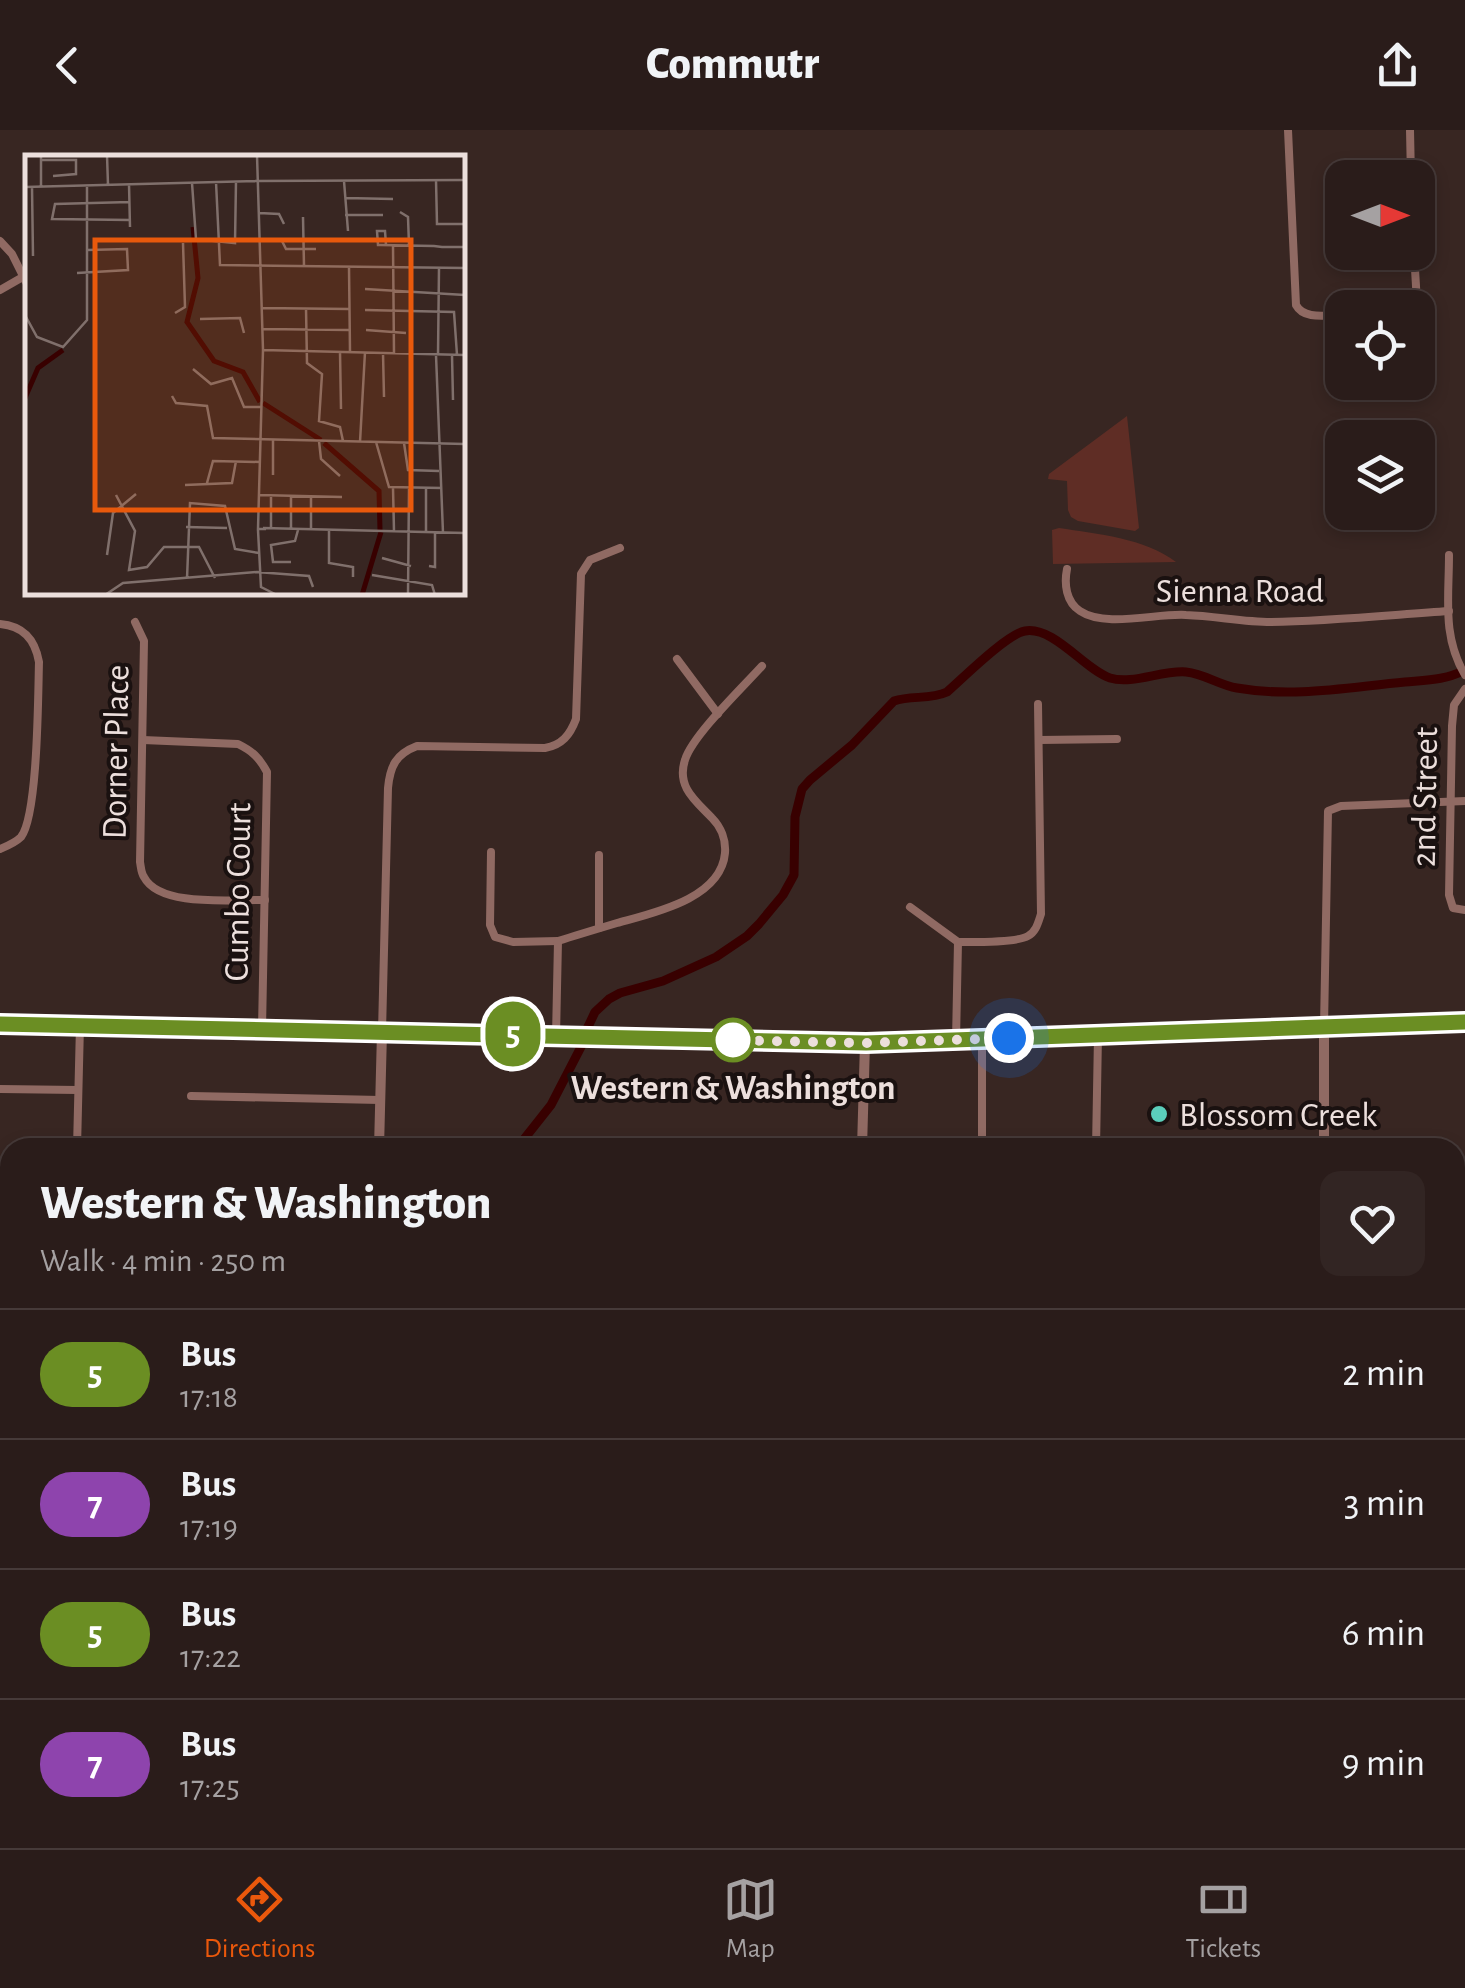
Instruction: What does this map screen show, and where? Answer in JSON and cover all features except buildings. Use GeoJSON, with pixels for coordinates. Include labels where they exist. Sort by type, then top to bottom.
{"type":"FeatureCollection","features":[{"type":"Feature","properties":{"kind":"main road"},"geometry":{"type":"LineString","coordinates":[[0,1024],[866,1043],[1465,1022]]}},
{"type":"Feature","properties":{"kind":"street"},"geometry":{"type":"LineString","coordinates":[[1288,130],[1296,304],[1306,315],[1325,316]]}},
{"type":"Feature","properties":{"kind":"street"},"geometry":{"type":"LineString","coordinates":[[1410,130],[1411,160]]}},
{"type":"Feature","properties":{"kind":"street"},"geometry":{"type":"LineString","coordinates":[[0,240],[25,275],[0,290]]}},
{"type":"Feature","properties":{"kind":"street"},"geometry":{"type":"LineString","coordinates":[[379,1138],[389,773],[398,756],[417,746],[545,748],[563,741],[576,719],[580,574],[590,560],[620,548]]}},
{"type":"Feature","properties":{"kind":"street"},"geometry":{"type":"LineString","coordinates":[[1449,555],[1452,651],[1465,675]]}},
{"type":"Feature","properties":{"kind":"street","name":"Sienna Road"},"geometry":{"type":"LineString","coordinates":[[1068,570],[1068,593],[1076,610],[1104,618],[1189,615],[1269,622],[1448,611]]}},
{"type":"Feature","properties":{"kind":"street","name":"Dorner Place"},"geometry":{"type":"LineString","coordinates":[[134,622],[144,641],[140,862],[144,879],[174,898],[264,900]]}},
{"type":"Feature","properties":{"kind":"street"},"geometry":{"type":"LineString","coordinates":[[0,624],[26,632],[39,662],[35,773],[27,825],[20,837],[0,849]]}},
{"type":"Feature","properties":{"kind":"street"},"geometry":{"type":"LineString","coordinates":[[677,659],[718,714]]}},
{"type":"Feature","properties":{"kind":"street"},"geometry":{"type":"LineString","coordinates":[[491,852],[490,924],[496,936],[513,942],[558,941],[688,900],[718,874],[724,855],[716,821],[687,793],[683,771],[688,754],[762,666]]}},
{"type":"Feature","properties":{"kind":"street","name":"2nd Street"},"geometry":{"type":"LineString","coordinates":[[1465,689],[1456,700],[1452,726],[1449,895],[1453,908],[1465,910]]}},
{"type":"Feature","properties":{"kind":"street"},"geometry":{"type":"LineString","coordinates":[[910,907],[958,942],[1023,939],[1035,930],[1041,914],[1038,704]]}},
{"type":"Feature","properties":{"kind":"street"},"geometry":{"type":"LineString","coordinates":[[1039,740],[1117,739]]}},
{"type":"Feature","properties":{"kind":"street","name":"Cumbo Court"},"geometry":{"type":"LineString","coordinates":[[143,740],[238,744],[260,759],[266,772],[262,1029]]}},
{"type":"Feature","properties":{"kind":"street"},"geometry":{"type":"LineString","coordinates":[[1324,1138],[1328,811],[1340,806],[1465,801]]}},
{"type":"Feature","properties":{"kind":"street"},"geometry":{"type":"LineString","coordinates":[[599,855],[599,928]]}},
{"type":"Feature","properties":{"kind":"street"},"geometry":{"type":"LineString","coordinates":[[556,1036],[558,941]]}},
{"type":"Feature","properties":{"kind":"street"},"geometry":{"type":"LineString","coordinates":[[956,1040],[958,942]]}},
{"type":"Feature","properties":{"kind":"street"},"geometry":{"type":"LineString","coordinates":[[76,1138],[80,1025]]}},
{"type":"Feature","properties":{"kind":"street"},"geometry":{"type":"LineString","coordinates":[[1096,1138],[1098,1035]]}},
{"type":"Feature","properties":{"kind":"street"},"geometry":{"type":"LineString","coordinates":[[982,1039],[982,1138]]}},
{"type":"Feature","properties":{"kind":"street"},"geometry":{"type":"LineString","coordinates":[[862,1138],[866,1043]]}},
{"type":"Feature","properties":{"kind":"street"},"geometry":{"type":"LineString","coordinates":[[0,1088],[78,1090]]}},
{"type":"Feature","properties":{"kind":"street"},"geometry":{"type":"LineString","coordinates":[[191,1096],[380,1100]]}},
{"type":"Feature","properties":{"kind":"shaded area"},"geometry":{"type":"Polygon","coordinates":[[[1127,416],[1139,528],[1135,531],[1078,521],[1068,510],[1067,481],[1048,479],[1049,474],[1127,416]]]}},
{"type":"Feature","properties":{"kind":"shaded area"},"geometry":{"type":"Polygon","coordinates":[[[1052,530],[1135,542],[1176,562],[1053,564],[1052,530]]]}},
{"type":"Feature","properties":{"kind":"waterway"},"geometry":{"type":"LineString","coordinates":[[586,1031],[595,1012],[609,999],[716,957],[747,936],[783,895],[794,875],[795,817],[802,789],[810,780],[852,745],[894,701],[947,692],[1017,634],[1036,631],[1047,635],[1100,673],[1119,680],[1186,672],[1237,688],[1300,692],[1436,679],[1465,670]]}},
{"type":"Feature","properties":{"kind":"waterway"},"geometry":{"type":"LineString","coordinates":[[525,1138],[551,1105],[582,1045]]}},
{"type":"Feature","properties":{"kind":"bus line","name":"5"},"geometry":{"type":"LineString","coordinates":[[0,1024],[866,1043],[1465,1022]]}},
{"type":"Feature","properties":{"kind":"place","name":"Western & Washington"},"geometry":{"type":"Point","coordinates":[733,1040]}},
{"type":"Feature","properties":{"kind":"place","name":"Blossom Creek"},"geometry":{"type":"Point","coordinates":[1159,1114]}},
{"type":"Feature","properties":{"kind":"route"},"geometry":{"type":"LineString","coordinates":[[733,1040],[719,1040],[866,1043],[1009,1038]]}}]}
